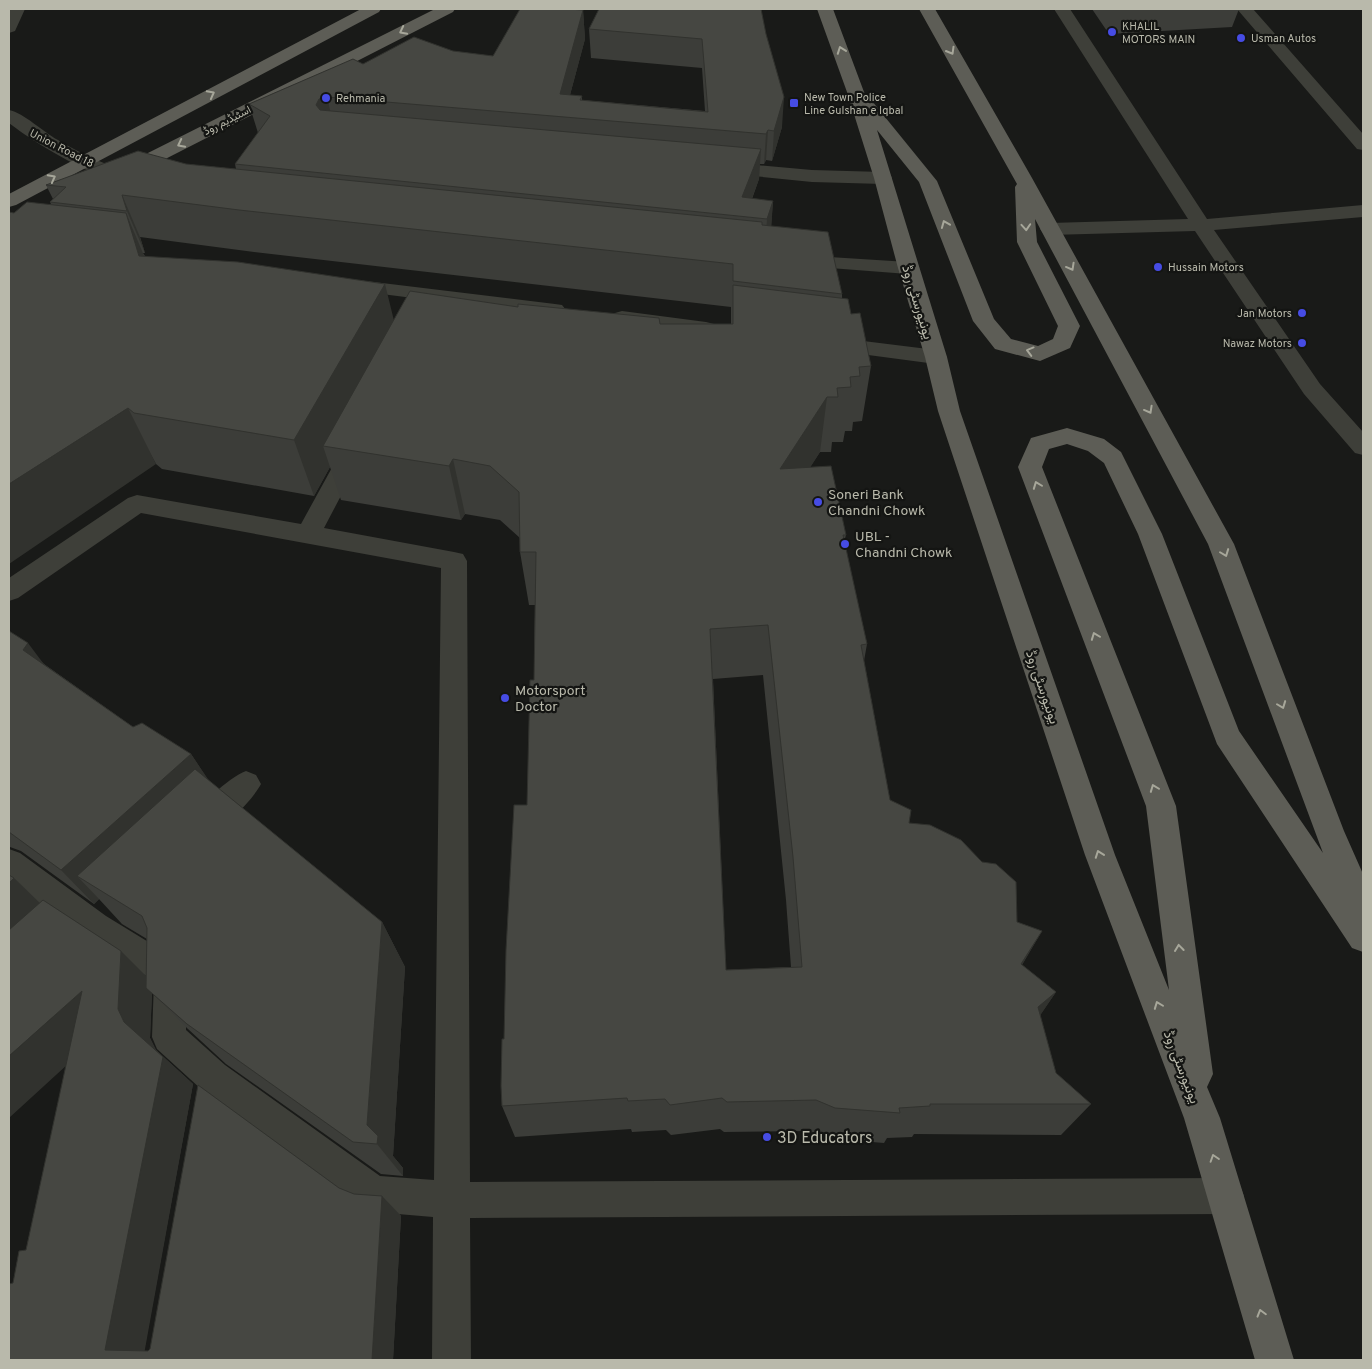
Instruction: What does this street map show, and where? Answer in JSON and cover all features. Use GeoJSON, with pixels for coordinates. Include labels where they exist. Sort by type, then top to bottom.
{"type":"FeatureCollection","features":[{"type":"Feature","properties":{"kind":"main road"},"geometry":{"type":"LineString","coordinates":[[9,201],[373,9]]}},
{"type":"Feature","properties":{"kind":"main road","name":"اسٹیڈیم روڈ"},"geometry":{"type":"LineString","coordinates":[[111,180],[447,9]]}},
{"type":"Feature","properties":{"kind":"main road","name":"یونیورسٹی روڈ"},"geometry":{"type":"LineString","coordinates":[[825,9],[856,92],[883,178],[908,268],[936,357],[949,411],[1100,855],[1202,1118],[1275,1360]]}},
{"type":"Feature","properties":{"kind":"main road"},"geometry":{"type":"LineString","coordinates":[[927,9],[1023,178],[1222,544],[1329,830],[1363,908]]}},
{"type":"Feature","properties":{"kind":"main road"},"geometry":{"type":"LineString","coordinates":[[856,92],[928,181],[984,321],[1003,344],[1040,354],[1062,343],[1069,326],[1028,242],[1023,178]]}},
{"type":"Feature","properties":{"kind":"main road"},"geometry":{"type":"LineString","coordinates":[[1202,1118],[1161,806],[1030,467],[1040,444],[1067,436],[1096,445],[1113,458],[1150,534],[1226,736],[1363,937]]}},
{"type":"Feature","properties":{"kind":"street"},"geometry":{"type":"LineString","coordinates":[[9,28],[17,9]]}},
{"type":"Feature","properties":{"kind":"street"},"geometry":{"type":"LineString","coordinates":[[1062,9],[1201,224],[1312,389],[1363,447]]}},
{"type":"Feature","properties":{"kind":"street"},"geometry":{"type":"LineString","coordinates":[[1246,9],[1363,145]]}},
{"type":"Feature","properties":{"kind":"street","name":"Union Road 18"},"geometry":{"type":"LineString","coordinates":[[9,115],[34,136],[85,161],[111,180],[147,183]]}},
{"type":"Feature","properties":{"kind":"street"},"geometry":{"type":"LineString","coordinates":[[702,167],[812,176],[883,178]]}},
{"type":"Feature","properties":{"kind":"street"},"geometry":{"type":"LineString","coordinates":[[1050,228],[1201,224],[1363,212]]}},
{"type":"Feature","properties":{"kind":"street"},"geometry":{"type":"LineString","coordinates":[[778,259],[827,264],[908,268]]}},
{"type":"Feature","properties":{"kind":"street"},"geometry":{"type":"LineString","coordinates":[[330,282],[432,304],[574,312]]}},
{"type":"Feature","properties":{"kind":"street"},"geometry":{"type":"LineString","coordinates":[[603,316],[730,332]]}},
{"type":"Feature","properties":{"kind":"street"},"geometry":{"type":"LineString","coordinates":[[808,341],[936,357]]}},
{"type":"Feature","properties":{"kind":"street"},"geometry":{"type":"LineString","coordinates":[[308,535],[363,432]]}},
{"type":"Feature","properties":{"kind":"street"},"geometry":{"type":"LineString","coordinates":[[9,591],[137,504],[454,561],[451,1360]]}},
{"type":"Feature","properties":{"kind":"street"},"geometry":{"type":"LineString","coordinates":[[182,845],[246,784]]}},
{"type":"Feature","properties":{"kind":"street"},"geometry":{"type":"LineString","coordinates":[[9,863],[85,919],[170,973],[169,1037],[213,1077],[374,1194],[453,1200],[1226,1196]]}},
{"type":"Feature","properties":{"kind":"street"},"geometry":{"type":"LineString","coordinates":[[206,1116],[213,1077]]}},
{"type":"Feature","properties":{"kind":"building"},"geometry":{"type":"Polygon","coordinates":[[[520,9],[583,10],[560,94],[582,96],[580,100],[708,112],[702,39],[589,29],[599,9],[761,9],[784,97],[774,131],[768,130],[766,134],[327,97],[319,99],[316,105],[320,110],[761,149],[742,197],[773,201],[767,219],[235,164],[270,116],[249,104],[353,59],[363,64],[414,37],[453,51],[493,56],[520,9]]]}},
{"type":"Feature","properties":{"kind":"building"},"geometry":{"type":"Polygon","coordinates":[[[138,151],[186,164],[762,222],[762,225],[828,232],[842,294],[733,281],[733,264],[239,210],[122,195],[127,211],[50,202],[66,187],[46,185],[138,151]]]}},
{"type":"Feature","properties":{"kind":"building"},"geometry":{"type":"Polygon","coordinates":[[[27,202],[126,213],[139,256],[238,262],[385,284],[294,440],[134,413],[128,408],[9,484],[9,212],[14,213],[27,202]]]}},
{"type":"Feature","properties":{"kind":"building"},"geometry":{"type":"Polygon","coordinates":[[[733,285],[848,299],[851,314],[860,313],[871,366],[859,367],[860,376],[850,377],[851,387],[837,388],[838,397],[827,397],[780,469],[831,466],[846,535],[843,535],[867,644],[861,645],[890,800],[911,810],[909,823],[930,825],[961,840],[982,862],[996,864],[1016,882],[1017,922],[1042,931],[1021,964],[1056,992],[1038,1007],[1056,1073],[1091,1104],[930,1104],[930,1106],[899,1108],[900,1113],[835,1108],[816,1100],[727,1102],[722,1098],[670,1105],[665,1099],[628,1101],[627,1098],[502,1106],[502,1039],[504,1039],[506,950],[514,805],[527,805],[530,680],[534,680],[536,552],[520,552],[519,492],[490,466],[453,459],[449,466],[323,446],[410,291],[518,307],[518,304],[659,318],[660,324],[733,324],[733,285]],[[768,625],[710,629],[726,970],[802,967],[793,857],[768,625]]]}},
{"type":"Feature","properties":{"kind":"building"},"geometry":{"type":"Polygon","coordinates":[[[9,631],[28,643],[23,650],[133,727],[142,723],[191,754],[61,870],[9,832],[9,631]]]}},
{"type":"Feature","properties":{"kind":"building"},"geometry":{"type":"Polygon","coordinates":[[[195,769],[382,922],[367,1125],[378,1136],[377,1144],[353,1142],[187,1024],[146,988],[147,928],[142,916],[77,876],[195,769]]]}},
{"type":"Feature","properties":{"kind":"building"},"geometry":{"type":"Polygon","coordinates":[[[9,875],[14,878],[9,883],[9,875]]]}},
{"type":"Feature","properties":{"kind":"building"},"geometry":{"type":"Polygon","coordinates":[[[43,900],[121,951],[118,1009],[124,1022],[163,1057],[105,1350],[148,1351],[150,1349],[198,1085],[339,1188],[354,1194],[382,1196],[372,1360],[9,1360],[9,1284],[13,1283],[19,1251],[26,1250],[82,991],[9,1056],[9,930],[43,900]]]}},
{"type":"Feature","properties":{"kind":"place","name":"KHALIL MOTORS MAIN"},"geometry":{"type":"Point","coordinates":[1112,32]}},
{"type":"Feature","properties":{"kind":"place","name":"Usman Autos"},"geometry":{"type":"Point","coordinates":[1241,38]}},
{"type":"Feature","properties":{"kind":"place","name":"Rehmania"},"geometry":{"type":"Point","coordinates":[326,98]}},
{"type":"Feature","properties":{"kind":"place","name":"New Town Police Line Gulshan e Iqbal"},"geometry":{"type":"Point","coordinates":[794,103]}},
{"type":"Feature","properties":{"kind":"place","name":"Hussain Motors"},"geometry":{"type":"Point","coordinates":[1158,267]}},
{"type":"Feature","properties":{"kind":"place","name":"Jan Motors"},"geometry":{"type":"Point","coordinates":[1302,313]}},
{"type":"Feature","properties":{"kind":"place","name":"Nawaz Motors"},"geometry":{"type":"Point","coordinates":[1302,343]}},
{"type":"Feature","properties":{"kind":"place","name":"Soneri Bank Chandni Chowk"},"geometry":{"type":"Point","coordinates":[818,502]}},
{"type":"Feature","properties":{"kind":"place","name":"UBL - Chandni Chowk"},"geometry":{"type":"Point","coordinates":[845,544]}},
{"type":"Feature","properties":{"kind":"place","name":"Motorsport Doctor"},"geometry":{"type":"Point","coordinates":[505,698]}},
{"type":"Feature","properties":{"kind":"place","name":"3D Educators"},"geometry":{"type":"Point","coordinates":[767,1137]}}]}
